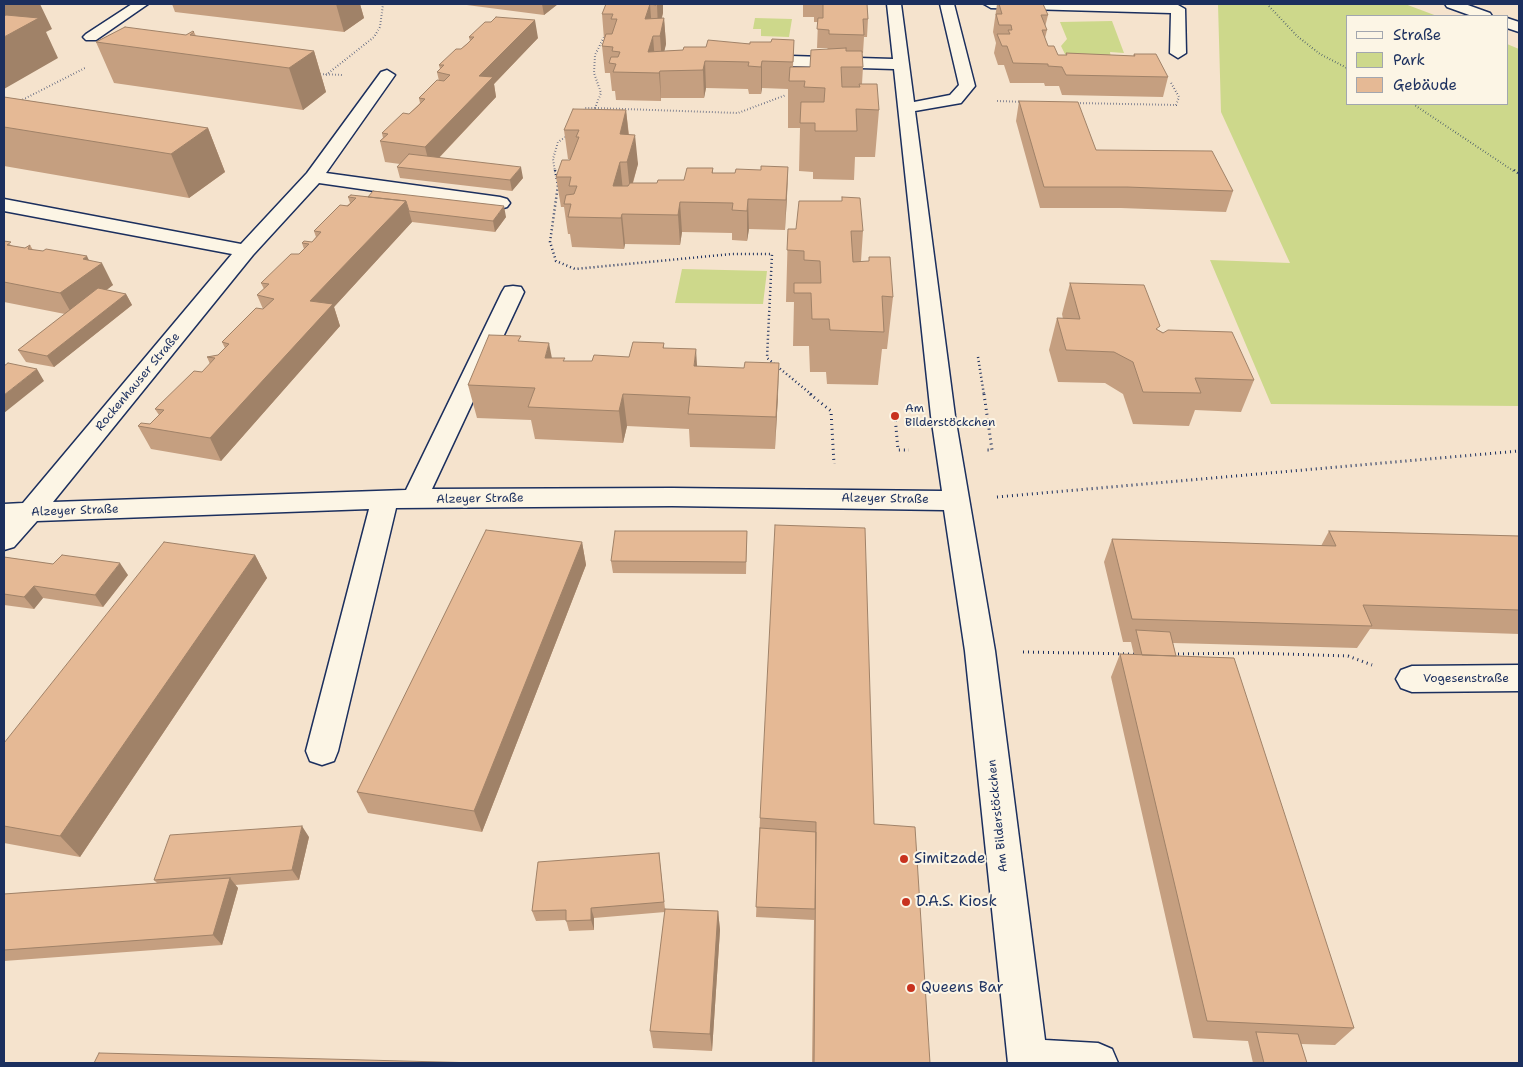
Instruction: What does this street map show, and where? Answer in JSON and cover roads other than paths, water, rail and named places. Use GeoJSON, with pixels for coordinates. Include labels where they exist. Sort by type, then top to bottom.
{"type":"FeatureCollection","features":[{"type":"Feature","properties":{"kind":"street"},"geometry":{"type":"LineString","coordinates":[[91,37],[140,4]]}},
{"type":"Feature","properties":{"kind":"street","name":"Am Bilderstöckchen"},"geometry":{"type":"LineString","coordinates":[[894,4],[943,416],[980,651],[1028,1061]]}},
{"type":"Feature","properties":{"kind":"street"},"geometry":{"type":"LineString","coordinates":[[906,108],[955,99],[962,94],[967,86],[947,4]]}},
{"type":"Feature","properties":{"kind":"street"},"geometry":{"type":"LineString","coordinates":[[991,4],[1179,6],[1178,53]]}},
{"type":"Feature","properties":{"kind":"street"},"geometry":{"type":"LineString","coordinates":[[1452,4],[1482,15]]}},
{"type":"Feature","properties":{"kind":"street"},"geometry":{"type":"LineString","coordinates":[[1466,4],[1492,15]]}},
{"type":"Feature","properties":{"kind":"street"},"geometry":{"type":"LineString","coordinates":[[742,59],[901,64]]}},
{"type":"Feature","properties":{"kind":"street","name":"Rockenhauser Straße"},"geometry":{"type":"LineString","coordinates":[[4,540],[17,513],[246,251],[314,178],[387,75]]}},
{"type":"Feature","properties":{"kind":"street"},"geometry":{"type":"LineString","coordinates":[[314,178],[500,204]]}},
{"type":"Feature","properties":{"kind":"street"},"geometry":{"type":"LineString","coordinates":[[4,205],[246,251]]}},
{"type":"Feature","properties":{"kind":"street"},"geometry":{"type":"LineString","coordinates":[[322,751],[399,500],[514,292]]}},
{"type":"Feature","properties":{"kind":"street","name":"Alzeyer Straße"},"geometry":{"type":"LineString","coordinates":[[17,513],[399,500],[672,497],[956,501]]}},
{"type":"Feature","properties":{"kind":"street","name":"Vogesenstraße"},"geometry":{"type":"LineString","coordinates":[[1412,679],[1519,678]]}},
{"type":"Feature","properties":{"kind":"street"},"geometry":{"type":"LineString","coordinates":[[1028,1061],[1098,1063]]}},
{"type":"Feature","properties":{"kind":"place","name":"Am Bilderstöckchen"},"geometry":{"type":"Point","coordinates":[895,416]}},
{"type":"Feature","properties":{"kind":"place","name":"Simitzade"},"geometry":{"type":"Point","coordinates":[904,859]}},
{"type":"Feature","properties":{"kind":"place","name":"D.A.S. Kiosk"},"geometry":{"type":"Point","coordinates":[906,902]}},
{"type":"Feature","properties":{"kind":"place","name":"Queens Bar"},"geometry":{"type":"Point","coordinates":[911,988]}}]}
